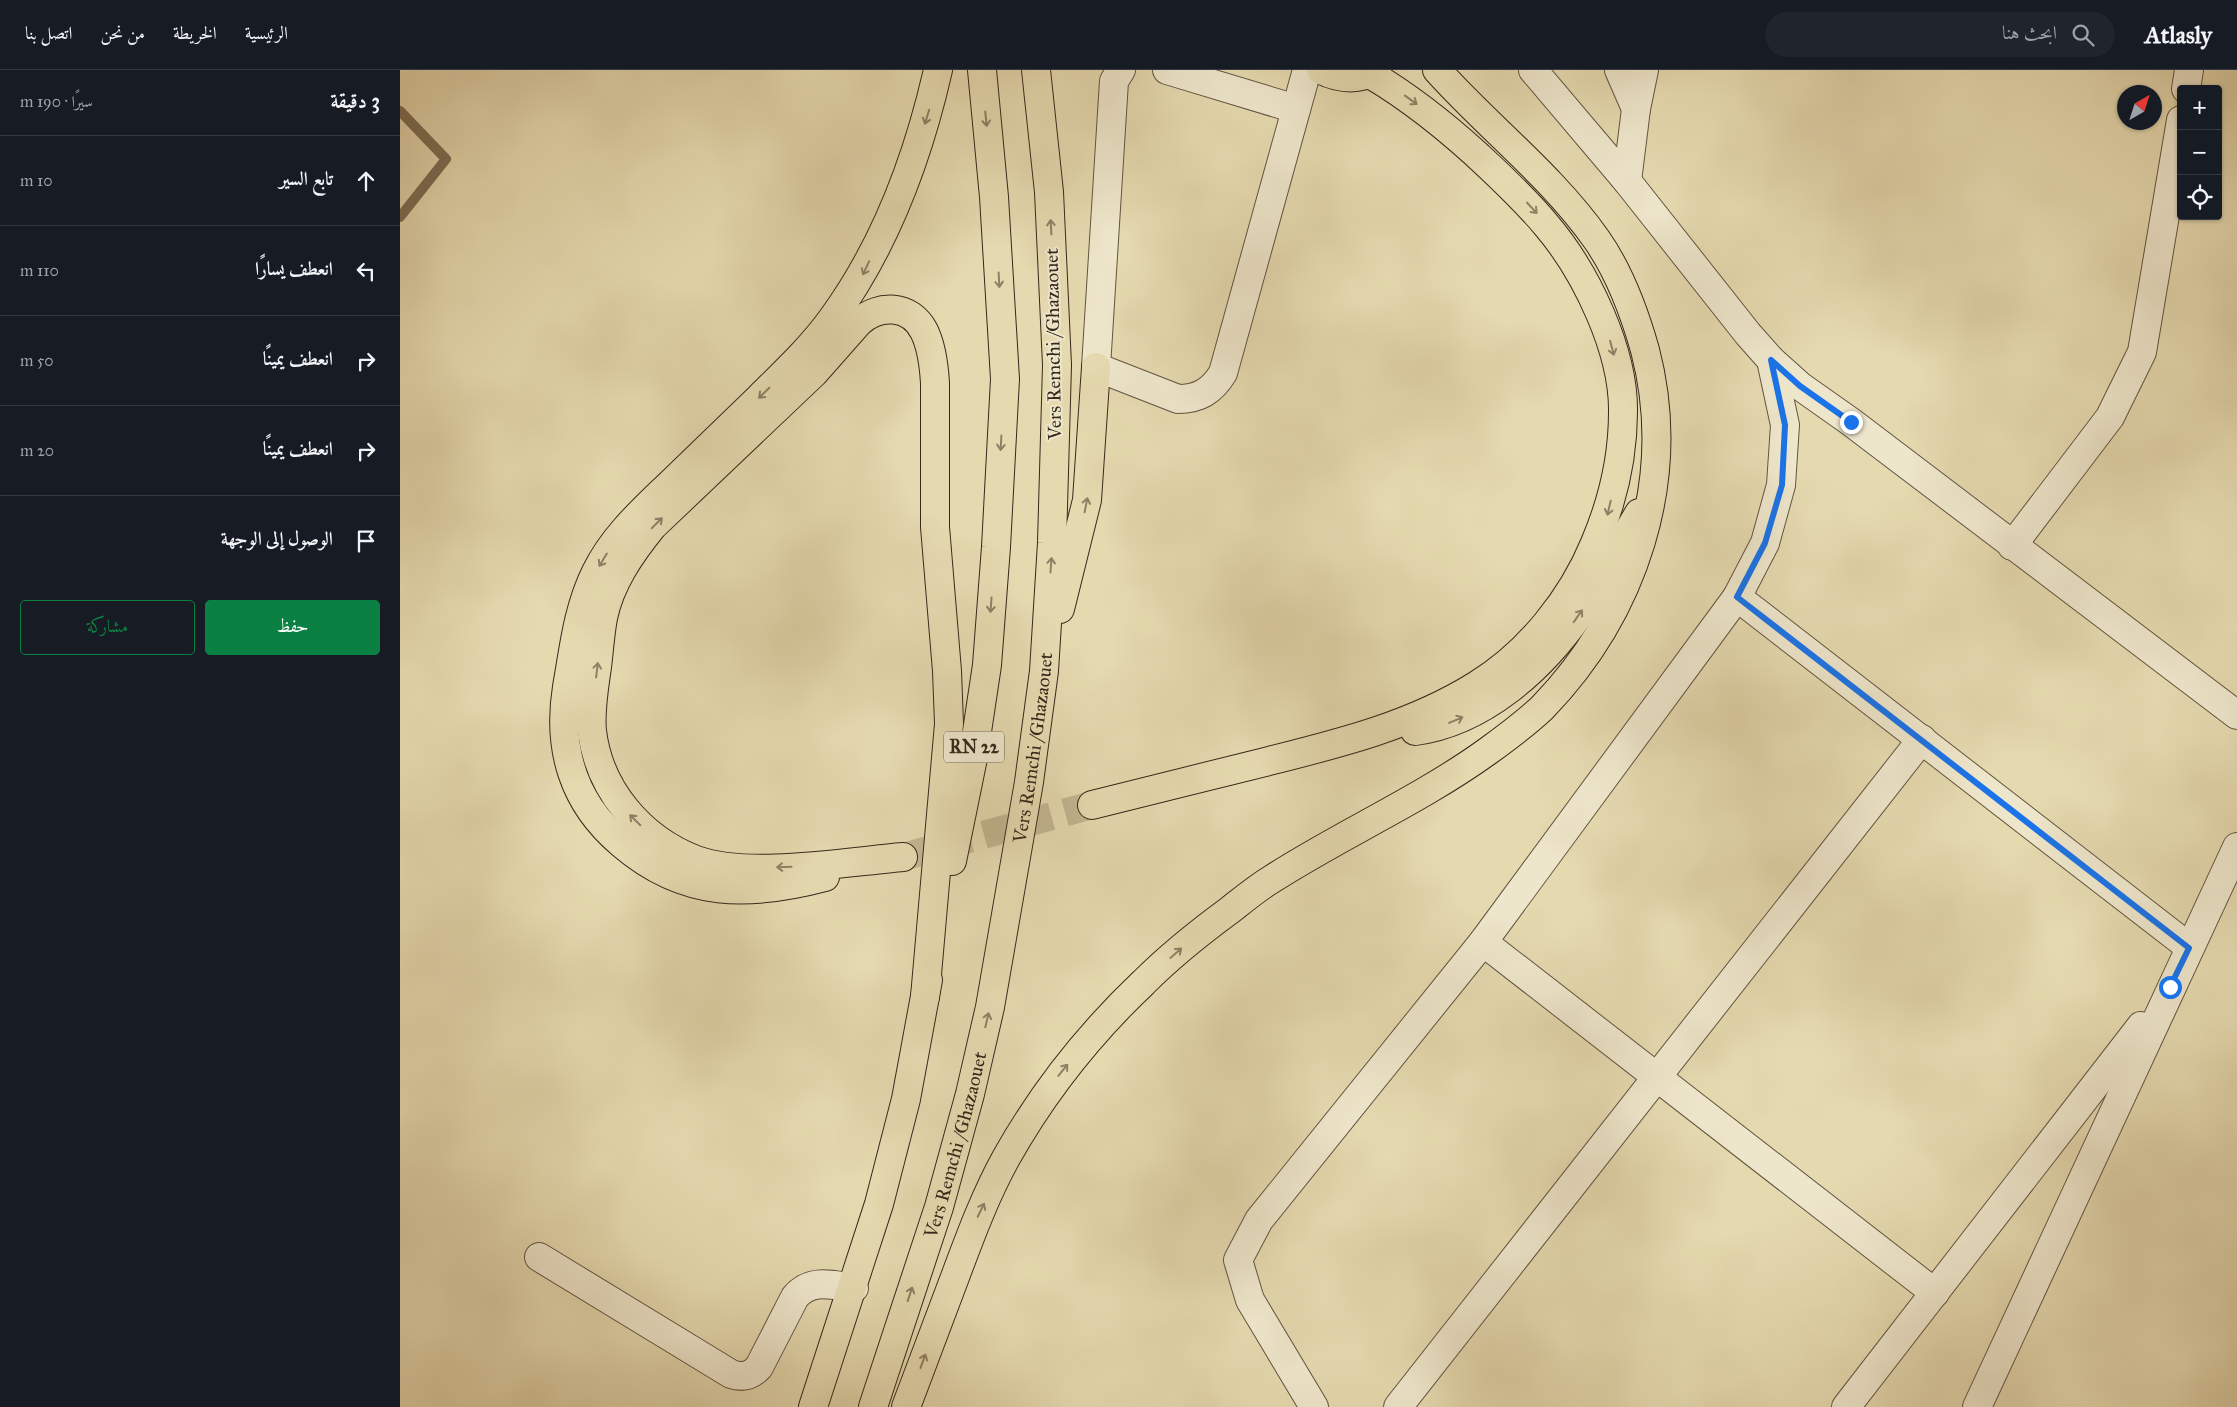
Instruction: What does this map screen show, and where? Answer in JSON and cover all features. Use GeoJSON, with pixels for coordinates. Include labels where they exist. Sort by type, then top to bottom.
{"type":"FeatureCollection","features":[{"type":"Feature","properties":{"kind":"main road"},"geometry":{"type":"LineString","coordinates":[[925,997],[949,724],[949,705],[935,527],[936,406],[934,365],[923,330],[916,320],[906,312],[885,308],[867,315],[814,373],[653,526],[635,549],[612,591],[604,617],[592,709],[592,731],[596,753],[614,794],[628,813],[646,831],[668,847],[697,860],[722,867],[802,866],[903,857],[792,886],[755,891],[723,889],[686,882],[656,868],[630,852],[609,833],[590,811],[579,791],[566,752],[564,709],[578,618],[597,569],[609,549],[638,515],[804,354],[831,321],[862,276],[910,171],[929,109],[938,70]]}},
{"type":"Feature","properties":{"kind":"main road","name":"RN 22"},"geometry":{"type":"LineString","coordinates":[[814,1407],[880,1204],[906,1099],[973,758],[987,665],[996,547],[1005,379],[994,197],[982,70]]}},
{"type":"Feature","properties":{"kind":"main road","name":"Vers Remchi /Ghazaouet"},"geometry":{"type":"LineString","coordinates":[[873,1407],[939,1207],[970,1094],[992,997],[1029,782],[1044,671],[1052,543],[1057,365],[1049,192],[1036,70]]}},
{"type":"Feature","properties":{"kind":"main road"},"geometry":{"type":"LineString","coordinates":[[1321,70],[1337,76],[1353,78],[1373,72],[1420,107],[1468,147],[1518,193],[1548,227],[1584,282],[1606,325],[1619,376],[1624,412],[1618,463],[1608,514],[1589,559],[1564,601],[1539,632],[1506,666],[1477,686],[1403,722],[1357,739]]}},
{"type":"Feature","properties":{"kind":"main road"},"geometry":{"type":"LineString","coordinates":[[906,1407],[976,1220],[1005,1159],[1050,1087],[1100,1026],[1147,978],[1202,931],[1268,880],[1447,777],[1487,751],[1538,711],[1572,674],[1606,622],[1629,577],[1646,530],[1653,489],[1655,404],[1648,363],[1635,313],[1620,280],[1599,243],[1573,208],[1437,70]]}},
{"type":"Feature","properties":{"kind":"main road"},"geometry":{"type":"LineString","coordinates":[[1044,671],[1087,500],[1096,367]]}},
{"type":"Feature","properties":{"kind":"main road"},"geometry":{"type":"LineString","coordinates":[[1092,805],[1357,739],[1420,730],[1449,723],[1475,712],[1500,696],[1552,649],[1579,614],[1653,489]]}},
{"type":"Feature","properties":{"kind":"street"},"geometry":{"type":"LineString","coordinates":[[1121,70],[1114,81],[1096,367],[1178,399],[1198,396],[1217,383],[1223,373],[1307,70]]}},
{"type":"Feature","properties":{"kind":"street"},"geometry":{"type":"LineString","coordinates":[[1167,70],[1296,109]]}},
{"type":"Feature","properties":{"kind":"street"},"geometry":{"type":"LineString","coordinates":[[1533,70],[1771,360],[1800,386],[1851,422],[2237,715]]}},
{"type":"Feature","properties":{"kind":"street"},"geometry":{"type":"LineString","coordinates":[[1619,70],[1636,109]]}},
{"type":"Feature","properties":{"kind":"street"},"geometry":{"type":"LineString","coordinates":[[1626,181],[1636,109],[1644,70]]}},
{"type":"Feature","properties":{"kind":"street"},"geometry":{"type":"LineString","coordinates":[[2187,85],[2189,70]]}},
{"type":"Feature","properties":{"kind":"street"},"geometry":{"type":"LineString","coordinates":[[2012,546],[2110,417],[2142,352],[2179,130]]}},
{"type":"Feature","properties":{"kind":"street"},"geometry":{"type":"LineString","coordinates":[[1314,1407],[1250,1300],[1238,1260],[1258,1220],[1483,942],[1737,597],[1765,543],[1782,485],[1785,425],[1771,360]]}},
{"type":"Feature","properties":{"kind":"street"},"geometry":{"type":"LineString","coordinates":[[1737,597],[2189,948]]}},
{"type":"Feature","properties":{"kind":"street"},"geometry":{"type":"LineString","coordinates":[[1398,1407],[1922,739]]}},
{"type":"Feature","properties":{"kind":"street"},"geometry":{"type":"LineString","coordinates":[[1977,1407],[2170,987],[2237,847]]}},
{"type":"Feature","properties":{"kind":"street"},"geometry":{"type":"LineString","coordinates":[[1483,942],[1935,1293]]}},
{"type":"Feature","properties":{"kind":"street"},"geometry":{"type":"LineString","coordinates":[[1846,1407],[2170,987]]}},
{"type":"Feature","properties":{"kind":"street"},"geometry":{"type":"LineString","coordinates":[[539,1258],[732,1374],[739,1376],[754,1373],[759,1367],[800,1290],[817,1283],[854,1288]]}},
{"type":"Feature","properties":{"kind":"waterway"},"geometry":{"type":"LineString","coordinates":[[400,111],[446,159],[400,217]]}},
{"type":"Feature","properties":{"kind":"tunnel"},"geometry":{"type":"LineString","coordinates":[[903,857],[1092,805]]}},
{"type":"Feature","properties":{"kind":"route"},"geometry":{"type":"LineString","coordinates":[[1851,422],[1800,386],[1771,360],[1785,425],[1782,485],[1765,543],[1737,597],[2189,948],[2170,987]]}}]}
